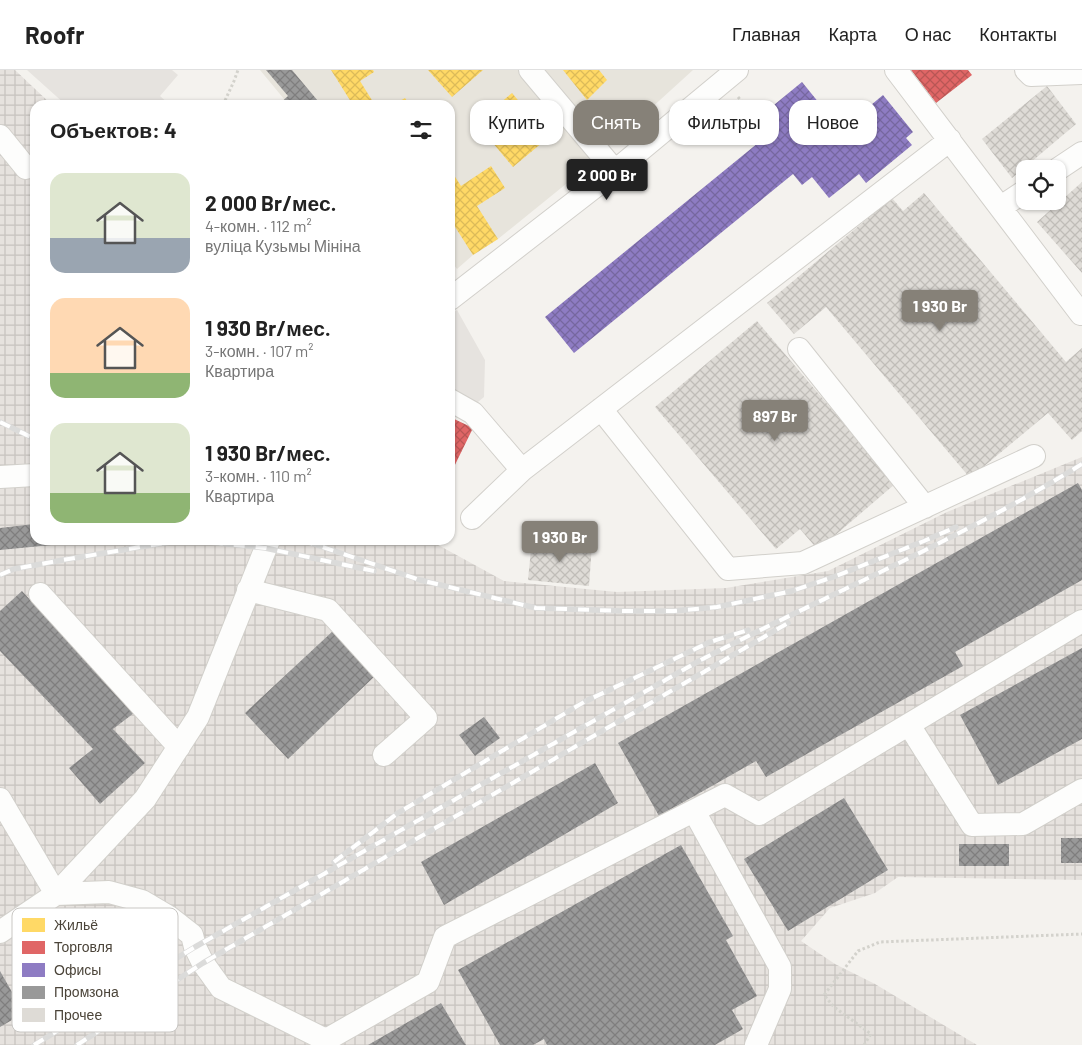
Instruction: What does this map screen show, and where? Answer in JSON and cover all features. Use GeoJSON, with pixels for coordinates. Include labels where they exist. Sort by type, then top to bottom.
{"type":"FeatureCollection","features":[{"type":"Feature","properties":{"kind":"street"},"geometry":{"type":"LineString","coordinates":[[530,70],[615,171]]}},
{"type":"Feature","properties":{"kind":"street"},"geometry":{"type":"LineString","coordinates":[[455,294],[615,171],[737,70]]}},
{"type":"Feature","properties":{"kind":"street"},"geometry":{"type":"LineString","coordinates":[[896,70],[1081,314]]}},
{"type":"Feature","properties":{"kind":"street"},"geometry":{"type":"LineString","coordinates":[[1026,70],[1031,75],[1082,73]]}},
{"type":"Feature","properties":{"kind":"street"},"geometry":{"type":"LineString","coordinates":[[0,136],[26,168]]}},
{"type":"Feature","properties":{"kind":"street"},"geometry":{"type":"LineString","coordinates":[[472,518],[522,470],[950,140]]}},
{"type":"Feature","properties":{"kind":"street"},"geometry":{"type":"LineString","coordinates":[[1066,164],[1082,153]]}},
{"type":"Feature","properties":{"kind":"street"},"geometry":{"type":"LineString","coordinates":[[1001,207],[1016,197]]}},
{"type":"Feature","properties":{"kind":"street"},"geometry":{"type":"LineString","coordinates":[[799,349],[924,507]]}},
{"type":"Feature","properties":{"kind":"street"},"geometry":{"type":"LineString","coordinates":[[455,403],[473,413],[522,470]]}},
{"type":"Feature","properties":{"kind":"street"},"geometry":{"type":"LineString","coordinates":[[601,409],[728,569],[803,563],[1034,456]]}},
{"type":"Feature","properties":{"kind":"street"},"geometry":{"type":"LineString","coordinates":[[0,476],[30,475]]}},
{"type":"Feature","properties":{"kind":"street"},"geometry":{"type":"LineString","coordinates":[[35,908],[56,894],[145,799],[198,718],[267,545]]}},
{"type":"Feature","properties":{"kind":"street"},"geometry":{"type":"LineString","coordinates":[[248,590],[328,610],[426,718],[384,755]]}},
{"type":"Feature","properties":{"kind":"street"},"geometry":{"type":"LineString","coordinates":[[40,594],[179,747]]}},
{"type":"Feature","properties":{"kind":"street"},"geometry":{"type":"LineString","coordinates":[[178,924],[192,935],[195,947],[203,963],[221,988],[328,1042],[428,982],[445,937],[725,794],[760,814],[1082,621]]}},
{"type":"Feature","properties":{"kind":"street"},"geometry":{"type":"LineString","coordinates":[[909,724],[972,825],[1023,824],[1082,790]]}},
{"type":"Feature","properties":{"kind":"street"},"geometry":{"type":"LineString","coordinates":[[0,800],[56,894]]}},
{"type":"Feature","properties":{"kind":"street"},"geometry":{"type":"LineString","coordinates":[[694,810],[780,966],[780,989],[756,1045]]}},
{"type":"Feature","properties":{"kind":"street"},"geometry":{"type":"LineString","coordinates":[[56,894],[109,892],[142,901],[154,908]]}},
{"type":"Feature","properties":{"kind":"street"},"geometry":{"type":"LineString","coordinates":[[0,932],[12,924]]}},
{"type":"Feature","properties":{"kind":"path"},"geometry":{"type":"LineString","coordinates":[[225,100],[238,70]]}},
{"type":"Feature","properties":{"kind":"path"},"geometry":{"type":"LineString","coordinates":[[734,93],[740,100]]}},
{"type":"Feature","properties":{"kind":"path"},"geometry":{"type":"LineString","coordinates":[[864,1045],[871,1034],[834,1008],[824,995],[858,951],[880,942],[1082,934]]}},
{"type":"Feature","properties":{"kind":"shaded area"},"geometry":{"type":"Polygon","coordinates":[[[0,70],[15,70],[47,100],[30,100],[30,545],[438,545],[504,581],[617,592],[726,588],[828,571],[947,512],[1082,457],[1082,880],[898,877],[875,893],[830,908],[801,941],[835,964],[875,984],[977,1045],[0,1045],[0,70]]]}},
{"type":"Feature","properties":{"kind":"shaded area"},"geometry":{"type":"Polygon","coordinates":[[[27,70],[172,70],[178,75],[160,96],[164,100],[60,100],[27,70]]]}},
{"type":"Feature","properties":{"kind":"shaded area"},"geometry":{"type":"Polygon","coordinates":[[[260,70],[693,70],[659,101],[573,100],[573,145],[611,145],[582,171],[498,239],[473,255],[457,269],[455,266],[455,100],[285,100],[260,70]]]}},
{"type":"Feature","properties":{"kind":"shaded area"},"geometry":{"type":"Polygon","coordinates":[[[457,310],[485,360],[484,397],[461,416],[455,413],[455,311],[457,310]]]}},
{"type":"Feature","properties":{"kind":"building: Жильё"},"geometry":{"type":"Polygon","coordinates":[[[331,70],[373,70],[374,72],[360,81],[372,100],[350,100],[331,70]]]}},
{"type":"Feature","properties":{"kind":"building: Жильё"},"geometry":{"type":"Polygon","coordinates":[[[428,70],[483,70],[452,97],[428,70]]]}},
{"type":"Feature","properties":{"kind":"building: Жильё"},"geometry":{"type":"Polygon","coordinates":[[[563,70],[599,70],[607,80],[587,100],[563,70]]]}},
{"type":"Feature","properties":{"kind":"building: Жильё"},"geometry":{"type":"Polygon","coordinates":[[[512,93],[518,100],[504,100],[512,93]]]}},
{"type":"Feature","properties":{"kind":"building: Жильё"},"geometry":{"type":"Polygon","coordinates":[[[494,145],[539,145],[513,167],[494,145]]]}},
{"type":"Feature","properties":{"kind":"building: Жильё"},"geometry":{"type":"Polygon","coordinates":[[[491,166],[505,188],[477,206],[498,239],[473,255],[455,227],[455,177],[461,186],[491,166]]]}},
{"type":"Feature","properties":{"kind":"building: Торговля"},"geometry":{"type":"Polygon","coordinates":[[[911,70],[968,70],[972,75],[936,103],[911,70]]]}},
{"type":"Feature","properties":{"kind":"building: Торговля"},"geometry":{"type":"Polygon","coordinates":[[[455,419],[473,428],[455,465],[455,419]]]}},
{"type":"Feature","properties":{"kind":"building: Офисы"},"geometry":{"type":"Polygon","coordinates":[[[802,82],[817,100],[789,100],[789,145],[877,145],[877,100],[883,95],[913,132],[906,138],[912,145],[866,183],[859,174],[829,198],[812,177],[802,185],[793,174],[574,353],[545,317],[756,145],[779,145],[779,101],[802,82]]]}},
{"type":"Feature","properties":{"kind":"building: Промзона"},"geometry":{"type":"Polygon","coordinates":[[[266,70],[292,70],[317,100],[284,100],[288,96],[266,70]]]}},
{"type":"Feature","properties":{"kind":"building: Промзона"},"geometry":{"type":"Polygon","coordinates":[[[1078,483],[1082,490],[1082,580],[955,652],[963,666],[766,777],[756,761],[659,816],[618,743],[1078,483]]]}},
{"type":"Feature","properties":{"kind":"building: Промзона"},"geometry":{"type":"Polygon","coordinates":[[[30,525],[30,545],[51,545],[0,550],[0,528],[30,525]]]}},
{"type":"Feature","properties":{"kind":"building: Промзона"},"geometry":{"type":"Polygon","coordinates":[[[22,591],[134,713],[113,729],[145,763],[100,804],[69,768],[93,749],[0,651],[0,611],[22,591]]]}},
{"type":"Feature","properties":{"kind":"building: Промзона"},"geometry":{"type":"Polygon","coordinates":[[[334,630],[376,675],[288,759],[245,713],[334,630]]]}},
{"type":"Feature","properties":{"kind":"building: Промзона"},"geometry":{"type":"Polygon","coordinates":[[[1082,648],[1082,739],[998,785],[960,715],[1082,648]]]}},
{"type":"Feature","properties":{"kind":"building: Промзона"},"geometry":{"type":"Polygon","coordinates":[[[484,717],[500,738],[475,756],[459,735],[484,717]]]}},
{"type":"Feature","properties":{"kind":"building: Промзона"},"geometry":{"type":"Polygon","coordinates":[[[595,763],[618,803],[444,905],[421,862],[595,763]]]}},
{"type":"Feature","properties":{"kind":"building: Промзона"},"geometry":{"type":"Polygon","coordinates":[[[844,798],[888,870],[788,931],[744,859],[844,798]]]}},
{"type":"Feature","properties":{"kind":"building: Промзона"},"geometry":{"type":"Polygon","coordinates":[[[1061,838],[1082,838],[1082,863],[1061,863],[1061,838]]]}},
{"type":"Feature","properties":{"kind":"building: Промзона"},"geometry":{"type":"Polygon","coordinates":[[[959,844],[1009,844],[1009,866],[959,866],[959,844]]]}},
{"type":"Feature","properties":{"kind":"building: Промзона"},"geometry":{"type":"Polygon","coordinates":[[[681,845],[733,936],[726,940],[757,996],[732,1010],[743,1029],[715,1045],[547,1045],[544,1039],[533,1045],[500,1045],[458,970],[681,845]]]}},
{"type":"Feature","properties":{"kind":"building: Промзона"},"geometry":{"type":"Polygon","coordinates":[[[0,971],[12,992],[12,1020],[0,1027],[0,971]]]}},
{"type":"Feature","properties":{"kind":"building: Промзона"},"geometry":{"type":"Polygon","coordinates":[[[441,1003],[466,1045],[368,1045],[441,1003]]]}},
{"type":"Feature","properties":{"kind":"building: Прочее"},"geometry":{"type":"Polygon","coordinates":[[[1047,86],[1076,124],[1033,160],[1016,160],[1016,175],[1012,178],[982,139],[1047,86]]]}},
{"type":"Feature","properties":{"kind":"building: Прочее"},"geometry":{"type":"Polygon","coordinates":[[[1082,182],[1082,273],[1037,222],[1050,210],[1066,210],[1066,196],[1082,182]]]}},
{"type":"Feature","properties":{"kind":"building: Прочее"},"geometry":{"type":"Polygon","coordinates":[[[924,193],[1066,362],[1082,348],[1082,431],[1072,440],[1048,413],[970,478],[826,307],[794,334],[767,303],[892,198],[903,211],[924,193]]]}},
{"type":"Feature","properties":{"kind":"building: Прочее"},"geometry":{"type":"Polygon","coordinates":[[[757,321],[895,484],[818,550],[800,529],[776,549],[655,407],[757,321]]]}},
{"type":"Feature","properties":{"kind":"building: Прочее"},"geometry":{"type":"Polygon","coordinates":[[[532,539],[592,545],[589,586],[528,580],[532,539]]]}},
{"type":"Feature","properties":{"kind":"railway"},"geometry":{"type":"LineString","coordinates":[[0,422],[30,437]]}},
{"type":"Feature","properties":{"kind":"railway"},"geometry":{"type":"LineString","coordinates":[[178,957],[699,661],[989,518],[1082,464]]}},
{"type":"Feature","properties":{"kind":"railway"},"geometry":{"type":"LineString","coordinates":[[317,545],[420,580],[536,608],[674,611],[717,607],[792,591],[836,576],[956,527]]}},
{"type":"Feature","properties":{"kind":"railway"},"geometry":{"type":"LineString","coordinates":[[0,575],[14,569],[152,545]]}},
{"type":"Feature","properties":{"kind":"railway"},"geometry":{"type":"LineString","coordinates":[[237,545],[265,548],[374,571]]}},
{"type":"Feature","properties":{"kind":"railway"},"geometry":{"type":"LineString","coordinates":[[178,979],[788,623]]}},
{"type":"Feature","properties":{"kind":"railway"},"geometry":{"type":"LineString","coordinates":[[334,862],[398,813],[584,702],[710,642],[748,630]]}},
{"type":"Feature","properties":{"kind":"railway"},"geometry":{"type":"LineString","coordinates":[[34,1045],[55,1032]]}},
{"type":"Feature","properties":{"kind":"railway"},"geometry":{"type":"LineString","coordinates":[[77,1045],[97,1032]]}}]}
